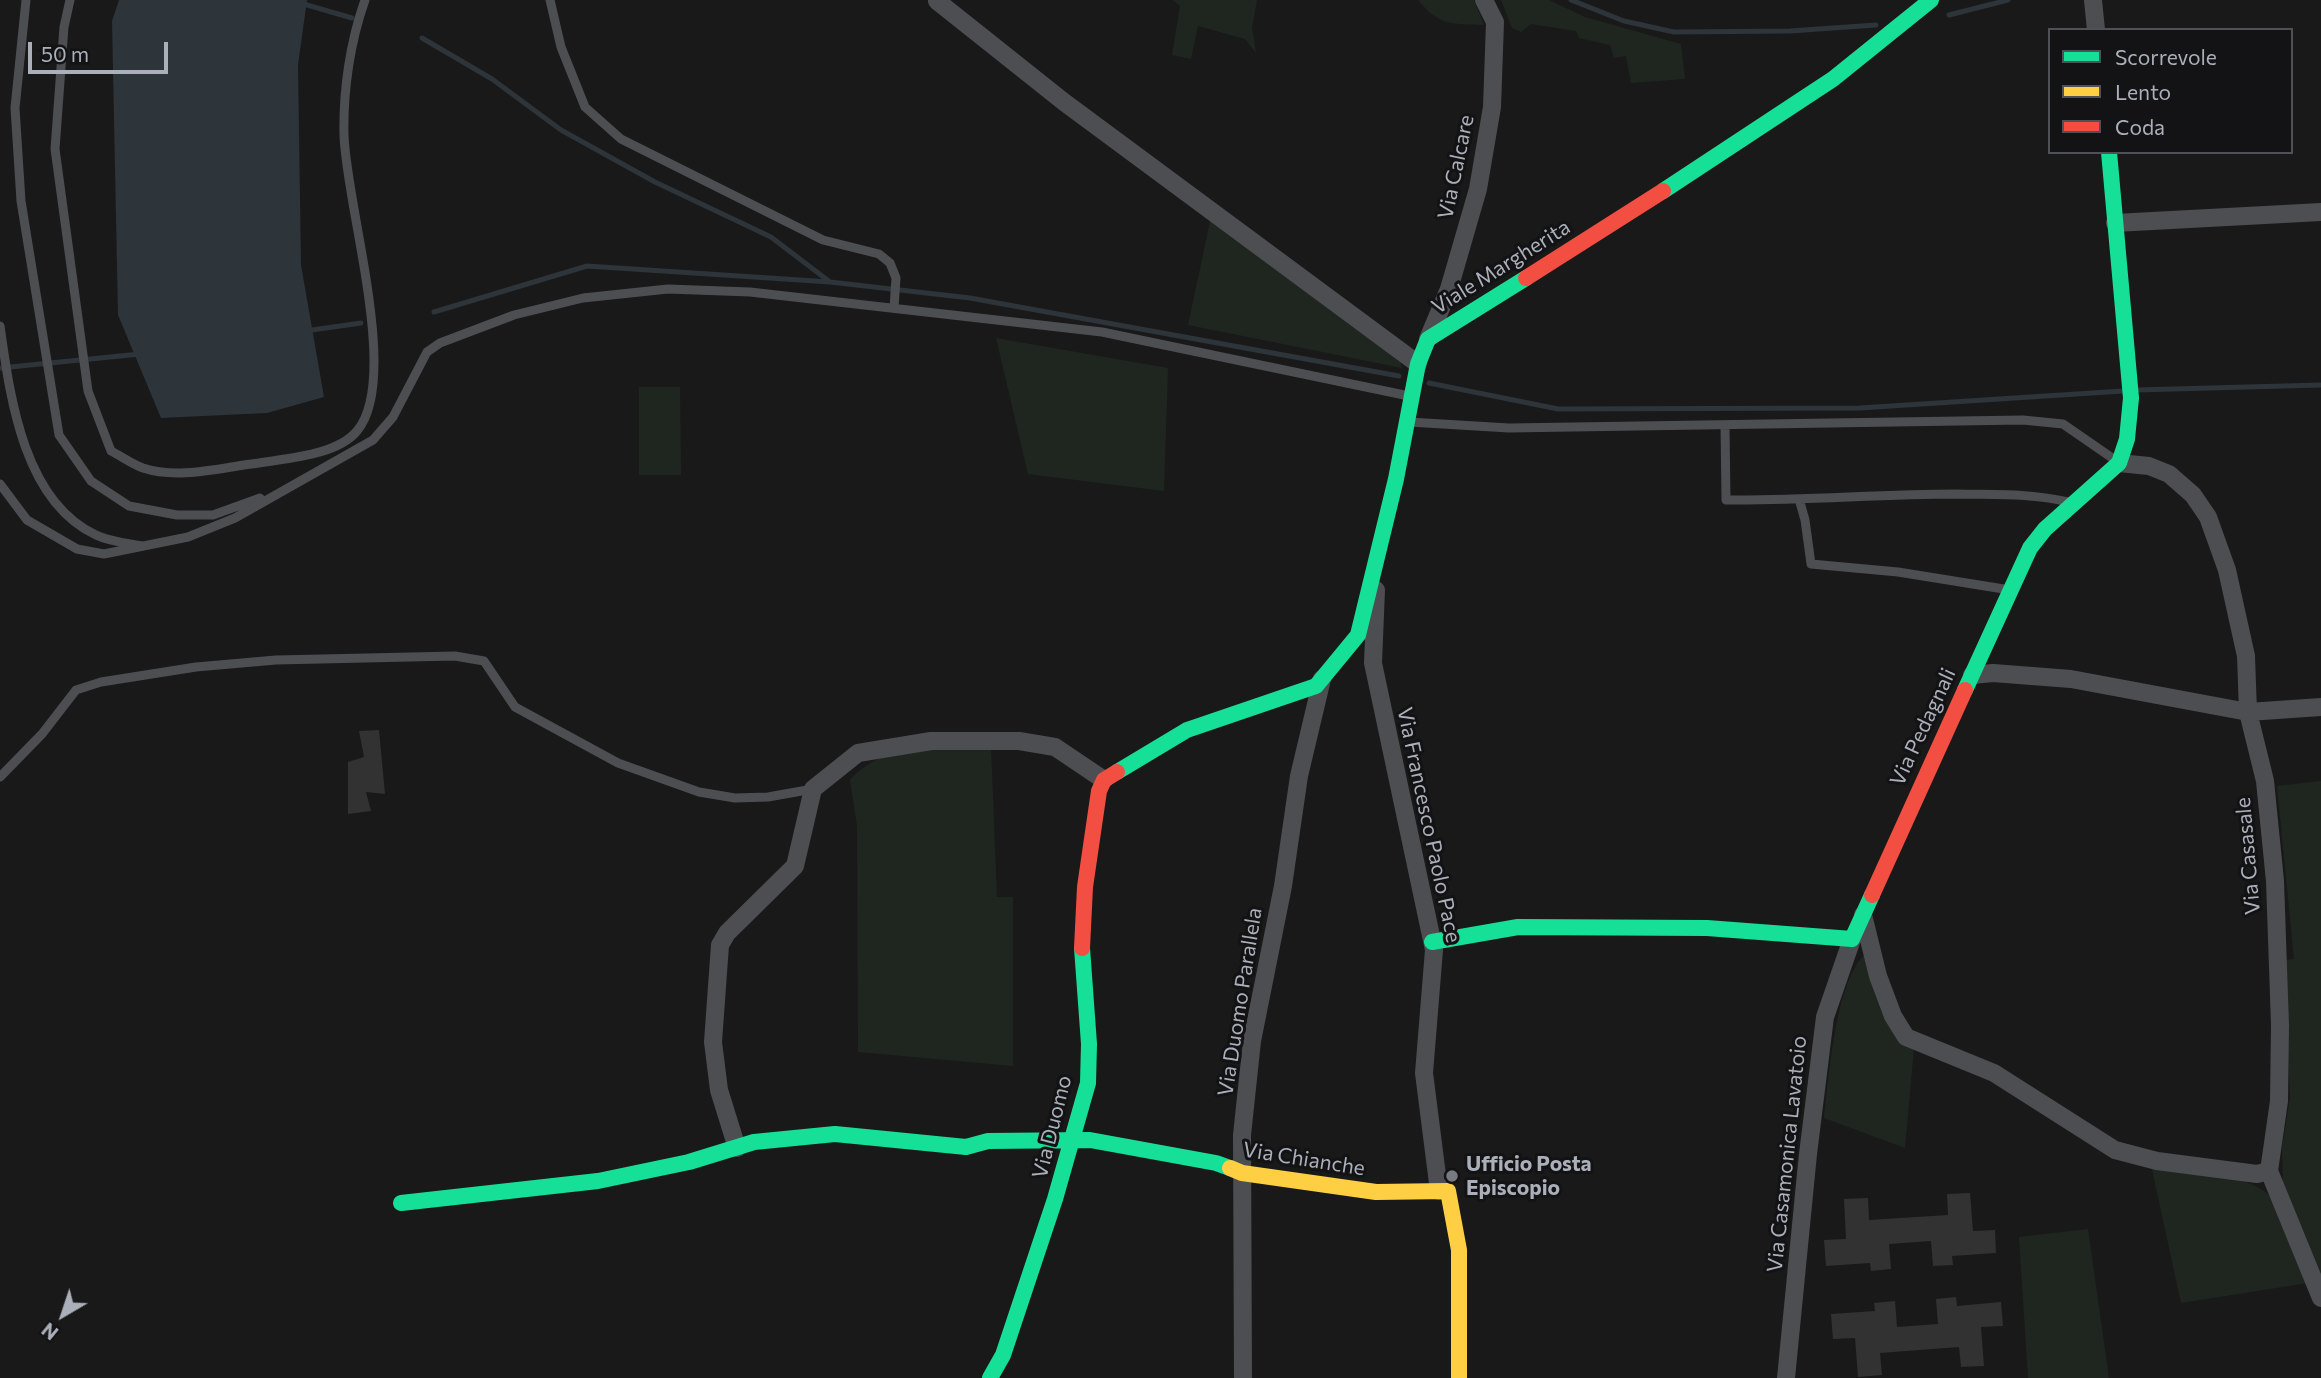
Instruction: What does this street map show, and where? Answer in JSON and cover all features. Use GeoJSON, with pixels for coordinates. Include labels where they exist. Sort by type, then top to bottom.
{"type":"FeatureCollection","features":[{"type":"Feature","properties":{"kind":"street","name":"Via Calcare"},"geometry":{"type":"LineString","coordinates":[[1428,339],[1449,289],[1478,189],[1490,121],[1496,22],[1484,0]]}},
{"type":"Feature","properties":{"kind":"street","name":"Viale Margherita"},"geometry":{"type":"LineString","coordinates":[[1101,785],[1187,730],[1316,686],[1358,635],[1396,479],[1418,364],[1428,339],[1642,205],[1833,79],[1931,0]]}},
{"type":"Feature","properties":{"kind":"street"},"geometry":{"type":"LineString","coordinates":[[2093,0],[2096,28]]}},
{"type":"Feature","properties":{"kind":"street"},"geometry":{"type":"LineString","coordinates":[[937,1],[1064,102],[1418,364]]}},
{"type":"Feature","properties":{"kind":"street"},"geometry":{"type":"LineString","coordinates":[[2109,154],[2131,398],[2127,439],[2119,463]]}},
{"type":"Feature","properties":{"kind":"street"},"geometry":{"type":"LineString","coordinates":[[2115,223],[2321,212]]}},
{"type":"Feature","properties":{"kind":"street","name":"Via Pedagnali"},"geometry":{"type":"LineString","coordinates":[[1852,939],[2030,548],[2045,529],[2119,463]]}},
{"type":"Feature","properties":{"kind":"street","name":"Via Casasale"},"geometry":{"type":"LineString","coordinates":[[2119,463],[2149,466],[2169,474],[2193,495],[2207,517],[2227,569],[2246,656],[2248,712],[2265,781],[2275,881],[2280,1025],[2279,1101],[2269,1171]]}},
{"type":"Feature","properties":{"kind":"street","name":"Via Francesco Paolo Pace"},"geometry":{"type":"LineString","coordinates":[[1378,552],[1373,663],[1432,942],[1431,1013],[1424,1073],[1444,1191]]}},
{"type":"Feature","properties":{"kind":"street"},"geometry":{"type":"LineString","coordinates":[[1972,675],[1993,673],[2071,680],[2248,712],[2321,707]]}},
{"type":"Feature","properties":{"kind":"street","name":"Via Duomo Parallela"},"geometry":{"type":"LineString","coordinates":[[1243,1378],[1242,1135],[1252,1041],[1283,887],[1299,776],[1322,679]]}},
{"type":"Feature","properties":{"kind":"street"},"geometry":{"type":"LineString","coordinates":[[737,1148],[719,1090],[713,1042],[720,945],[727,933],[795,866],[813,789],[858,753],[931,741],[1019,741],[1055,747],[1101,785]]}},
{"type":"Feature","properties":{"kind":"street","name":"Via Duomo"},"geometry":{"type":"LineString","coordinates":[[990,1378],[1003,1355],[1073,1140],[1088,1083],[1089,1044],[1081,941],[1084,887],[1101,785]]}},
{"type":"Feature","properties":{"kind":"street"},"geometry":{"type":"LineString","coordinates":[[1863,915],[1878,976],[1893,1016],[1906,1037],[1994,1073],[2115,1150],[2157,1161],[2257,1174],[2269,1171],[2321,1298]]}},
{"type":"Feature","properties":{"kind":"street"},"geometry":{"type":"LineString","coordinates":[[1432,942],[1518,927],[1707,928],[1852,939]]}},
{"type":"Feature","properties":{"kind":"street","name":"Via Casamonica Lavatoio"},"geometry":{"type":"LineString","coordinates":[[1786,1378],[1808,1154],[1825,1017],[1852,939]]}},
{"type":"Feature","properties":{"kind":"street","name":"Via Chianche"},"geometry":{"type":"LineString","coordinates":[[401,1203],[598,1181],[754,1142],[835,1134],[887,1137],[966,1147],[988,1141],[1073,1140],[1145,1149],[1216,1163],[1242,1173],[1376,1192],[1444,1191]]}},
{"type":"Feature","properties":{"kind":"street"},"geometry":{"type":"LineString","coordinates":[[1444,1191],[1459,1250],[1459,1378]]}},
{"type":"Feature","properties":{"kind":"lane"},"geometry":{"type":"LineString","coordinates":[[26,0],[15,108],[21,201],[46,372],[59,435],[91,481],[129,506],[177,515],[213,515],[278,492]]}},
{"type":"Feature","properties":{"kind":"lane"},"geometry":{"type":"LineString","coordinates":[[69,0],[64,27],[55,149],[88,391],[111,450],[143,468],[174,474],[295,458],[345,442],[359,429],[367,413],[376,379],[375,341],[348,187],[344,133],[349,71],[357,24],[365,0]]}},
{"type":"Feature","properties":{"kind":"lane"},"geometry":{"type":"LineString","coordinates":[[550,0],[561,47],[585,107],[621,139],[823,240],[879,254],[890,263],[896,278],[895,303]]}},
{"type":"Feature","properties":{"kind":"lane"},"geometry":{"type":"LineString","coordinates":[[0,484],[27,520],[76,549],[104,554],[188,537],[235,518],[373,440],[393,417],[427,352],[440,342],[514,315],[583,298],[668,289],[895,303],[1102,332],[1411,396]]}},
{"type":"Feature","properties":{"kind":"lane"},"geometry":{"type":"LineString","coordinates":[[0,326],[20,437],[29,461],[53,497],[74,521],[97,536],[146,547]]}},
{"type":"Feature","properties":{"kind":"lane"},"geometry":{"type":"LineString","coordinates":[[1405,421],[1509,428],[2036,421],[2063,424],[2119,463]]}},
{"type":"Feature","properties":{"kind":"lane"},"geometry":{"type":"LineString","coordinates":[[1725,426],[1726,500],[1914,493],[2037,495],[2074,503]]}},
{"type":"Feature","properties":{"kind":"lane"},"geometry":{"type":"LineString","coordinates":[[345,442],[353,453]]}},
{"type":"Feature","properties":{"kind":"lane"},"geometry":{"type":"LineString","coordinates":[[1799,499],[1811,564],[1898,572],[2011,590]]}},
{"type":"Feature","properties":{"kind":"lane"},"geometry":{"type":"LineString","coordinates":[[0,777],[42,734],[76,690],[101,682],[197,667],[276,660],[455,656],[484,660],[515,706],[629,766],[699,792],[735,798],[768,797],[813,789]]}},
{"type":"Feature","properties":{"kind":"shaded area"},"geometry":{"type":"Polygon","coordinates":[[[119,0],[307,0],[298,65],[301,265],[324,397],[267,413],[161,418],[118,315],[112,21],[119,0]]]}},
{"type":"Feature","properties":{"kind":"shaded area"},"geometry":{"type":"Polygon","coordinates":[[[1173,0],[1257,0],[1252,28],[1256,53],[1245,39],[1198,26],[1191,59],[1172,55],[1180,6],[1173,0]]]}},
{"type":"Feature","properties":{"kind":"shaded area"},"geometry":{"type":"Polygon","coordinates":[[[1418,0],[1474,0],[1484,25],[1447,22],[1433,15],[1418,0]]]}},
{"type":"Feature","properties":{"kind":"shaded area"},"geometry":{"type":"Polygon","coordinates":[[[1501,0],[1549,0],[1585,17],[1681,44],[1685,79],[1631,83],[1626,56],[1614,58],[1610,45],[1579,38],[1576,31],[1531,24],[1521,32],[1512,28],[1501,0]]]}},
{"type":"Feature","properties":{"kind":"shaded area"},"geometry":{"type":"Polygon","coordinates":[[[1211,217],[1400,358],[1402,368],[1188,325],[1211,217]]]}},
{"type":"Feature","properties":{"kind":"shaded area"},"geometry":{"type":"Polygon","coordinates":[[[996,338],[1168,368],[1164,491],[1028,474],[996,338]]]}},
{"type":"Feature","properties":{"kind":"shaded area"},"geometry":{"type":"Polygon","coordinates":[[[639,387],[680,387],[681,475],[639,475],[639,387]]]}},
{"type":"Feature","properties":{"kind":"shaded area"},"geometry":{"type":"Polygon","coordinates":[[[934,748],[991,748],[997,897],[1013,897],[1013,1066],[858,1052],[857,826],[850,780],[864,767],[880,758],[898,753],[934,748]]]}},
{"type":"Feature","properties":{"kind":"shaded area"},"geometry":{"type":"Polygon","coordinates":[[[2321,781],[2321,1276],[2283,1185],[2282,1147],[2290,1098],[2283,960],[2294,959],[2277,786],[2321,781]]]}},
{"type":"Feature","properties":{"kind":"shaded area"},"geometry":{"type":"Polygon","coordinates":[[[1864,955],[1888,1019],[1914,1048],[1905,1148],[1824,1118],[1840,1009],[1854,969],[1864,955]]]}},
{"type":"Feature","properties":{"kind":"shaded area"},"geometry":{"type":"Polygon","coordinates":[[[2151,1165],[2236,1179],[2266,1192],[2285,1221],[2308,1283],[2181,1303],[2151,1165]]]}},
{"type":"Feature","properties":{"kind":"shaded area"},"geometry":{"type":"Polygon","coordinates":[[[2088,1229],[2109,1378],[2028,1378],[2019,1237],[2088,1229]]]}},
{"type":"Feature","properties":{"kind":"building"},"geometry":{"type":"Polygon","coordinates":[[[379,730],[385,794],[366,792],[371,811],[348,814],[348,762],[364,757],[359,731],[379,730]]]}},
{"type":"Feature","properties":{"kind":"building"},"geometry":{"type":"Polygon","coordinates":[[[1970,1193],[1973,1231],[1995,1230],[1996,1253],[1952,1256],[1953,1265],[1933,1266],[1931,1241],[1889,1244],[1891,1269],[1871,1271],[1870,1263],[1826,1266],[1824,1240],[1846,1239],[1844,1199],[1868,1198],[1869,1220],[1948,1215],[1947,1194],[1970,1193]]]}},
{"type":"Feature","properties":{"kind":"building"},"geometry":{"type":"Polygon","coordinates":[[[1956,1297],[1957,1306],[2001,1302],[2003,1326],[1981,1327],[1984,1366],[1961,1367],[1959,1347],[1880,1353],[1882,1375],[1858,1377],[1855,1338],[1833,1339],[1831,1314],[1875,1311],[1874,1303],[1895,1301],[1897,1327],[1938,1324],[1936,1299],[1956,1297]]]}},
{"type":"Feature","properties":{"kind":"waterway"},"geometry":{"type":"LineString","coordinates":[[290,0],[352,18]]}},
{"type":"Feature","properties":{"kind":"waterway"},"geometry":{"type":"LineString","coordinates":[[1571,0],[1624,21],[1674,32],[1790,31],[1876,25]]}},
{"type":"Feature","properties":{"kind":"waterway"},"geometry":{"type":"LineString","coordinates":[[1949,15],[2008,0]]}},
{"type":"Feature","properties":{"kind":"waterway"},"geometry":{"type":"LineString","coordinates":[[422,38],[492,79],[561,130],[655,182],[771,237],[830,282],[970,298],[1399,376]]}},
{"type":"Feature","properties":{"kind":"waterway"},"geometry":{"type":"LineString","coordinates":[[434,312],[587,266],[830,282]]}},
{"type":"Feature","properties":{"kind":"waterway"},"geometry":{"type":"LineString","coordinates":[[305,331],[361,323]]}},
{"type":"Feature","properties":{"kind":"waterway"},"geometry":{"type":"LineString","coordinates":[[0,368],[140,354]]}},
{"type":"Feature","properties":{"kind":"waterway"},"geometry":{"type":"LineString","coordinates":[[1429,383],[1558,409],[1860,408],[2123,391]]}},
{"type":"Feature","properties":{"kind":"waterway"},"geometry":{"type":"LineString","coordinates":[[2136,390],[2321,385]]}},
{"type":"Feature","properties":{"kind":"traffic: fast"},"geometry":{"type":"LineString","coordinates":[[1663,191],[1833,79],[1931,0]]}},
{"type":"Feature","properties":{"kind":"traffic: fast"},"geometry":{"type":"LineString","coordinates":[[1965,690],[2030,548],[2045,529],[2119,463],[2127,439],[2131,398],[2109,154]]}},
{"type":"Feature","properties":{"kind":"traffic: fast"},"geometry":{"type":"LineString","coordinates":[[1117,772],[1187,730],[1316,686],[1358,635],[1396,479],[1418,364],[1428,339],[1526,278]]}},
{"type":"Feature","properties":{"kind":"traffic: fast"},"geometry":{"type":"LineString","coordinates":[[1432,942],[1518,927],[1707,928],[1852,939],[1872,895]]}},
{"type":"Feature","properties":{"kind":"traffic: fast"},"geometry":{"type":"LineString","coordinates":[[990,1378],[1003,1355],[1055,1199],[1088,1083],[1089,1044],[1082,948]]}},
{"type":"Feature","properties":{"kind":"traffic: fast"},"geometry":{"type":"LineString","coordinates":[[401,1203],[598,1181],[689,1162],[754,1142],[835,1134],[966,1147],[988,1141],[1090,1140],[1216,1163],[1230,1168]]}},
{"type":"Feature","properties":{"kind":"traffic: slow"},"geometry":{"type":"LineString","coordinates":[[1230,1168],[1242,1173],[1376,1192],[1448,1191],[1459,1250],[1459,1378]]}},
{"type":"Feature","properties":{"kind":"traffic: jam"},"geometry":{"type":"LineString","coordinates":[[1526,278],[1663,191]]}},
{"type":"Feature","properties":{"kind":"traffic: jam"},"geometry":{"type":"LineString","coordinates":[[1872,895],[1965,690]]}},
{"type":"Feature","properties":{"kind":"traffic: jam"},"geometry":{"type":"LineString","coordinates":[[1082,948],[1085,887],[1099,791],[1104,780],[1117,772]]}},
{"type":"Feature","properties":{"kind":"place","name":"Ufficio Posta Episcopio"},"geometry":{"type":"Point","coordinates":[1452,1176]}}]}
